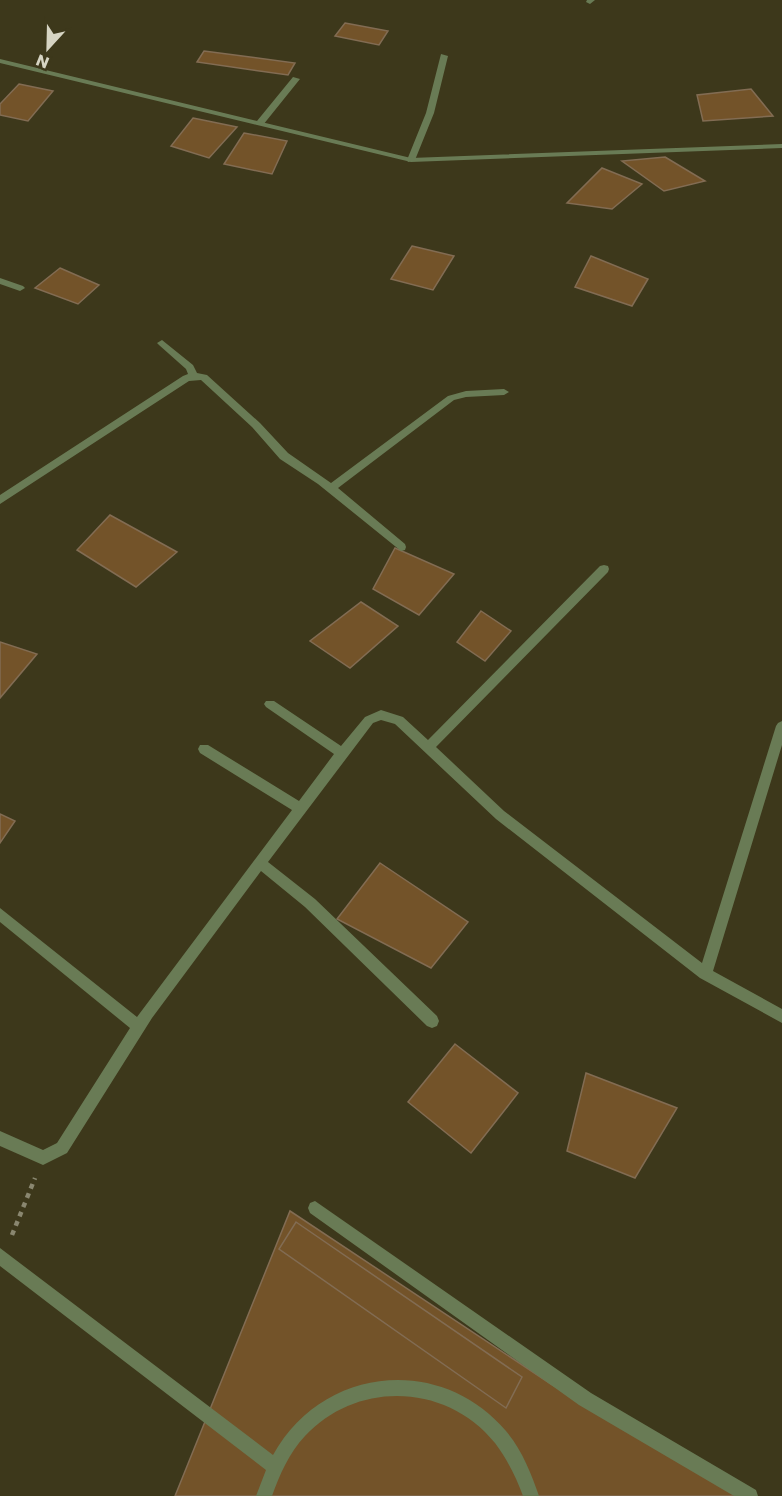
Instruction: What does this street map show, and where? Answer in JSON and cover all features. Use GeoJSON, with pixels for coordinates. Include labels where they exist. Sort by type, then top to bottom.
{"type":"FeatureCollection","features":[{"type":"Feature","properties":{"kind":"street"},"geometry":{"type":"LineString","coordinates":[[411,160],[430,114],[444,56]]}},
{"type":"Feature","properties":{"kind":"street"},"geometry":{"type":"LineString","coordinates":[[0,61],[411,160],[782,146]]}},
{"type":"Feature","properties":{"kind":"street"},"geometry":{"type":"LineString","coordinates":[[260,123],[296,80]]}},
{"type":"Feature","properties":{"kind":"street"},"geometry":{"type":"LineString","coordinates":[[0,281],[20,288]]}},
{"type":"Feature","properties":{"kind":"street"},"geometry":{"type":"LineString","coordinates":[[162,343],[190,367],[194,376]]}},
{"type":"Feature","properties":{"kind":"street"},"geometry":{"type":"LineString","coordinates":[[0,500],[186,378],[204,377],[256,425],[284,456],[331,488],[400,547]]}},
{"type":"Feature","properties":{"kind":"street"},"geometry":{"type":"LineString","coordinates":[[331,488],[451,398],[466,394],[504,392]]}},
{"type":"Feature","properties":{"kind":"street"},"geometry":{"type":"LineString","coordinates":[[428,748],[604,569]]}},
{"type":"Feature","properties":{"kind":"street"},"geometry":{"type":"LineString","coordinates":[[270,704],[342,753]]}},
{"type":"Feature","properties":{"kind":"street"},"geometry":{"type":"LineString","coordinates":[[0,1138],[43,1158],[62,1148],[138,1026],[299,808],[369,720],[381,715],[399,720],[500,815],[705,974],[782,1016]]}},
{"type":"Feature","properties":{"kind":"street"},"geometry":{"type":"LineString","coordinates":[[705,974],[782,726]]}},
{"type":"Feature","properties":{"kind":"street"},"geometry":{"type":"LineString","coordinates":[[204,749],[299,808]]}},
{"type":"Feature","properties":{"kind":"street"},"geometry":{"type":"LineString","coordinates":[[259,862],[310,903],[432,1021]]}},
{"type":"Feature","properties":{"kind":"street"},"geometry":{"type":"LineString","coordinates":[[0,914],[138,1026]]}},
{"type":"Feature","properties":{"kind":"street"},"geometry":{"type":"LineString","coordinates":[[315,1208],[585,1399],[750,1496]]}},
{"type":"Feature","properties":{"kind":"street"},"geometry":{"type":"LineString","coordinates":[[1,1257],[274,1466]]}},
{"type":"Feature","properties":{"kind":"street"},"geometry":{"type":"LineString","coordinates":[[264,1496],[274,1466],[300,1429],[335,1402],[375,1388],[416,1387],[455,1400],[491,1427],[519,1465],[531,1496]]}},
{"type":"Feature","properties":{"kind":"path"},"geometry":{"type":"LineString","coordinates":[[1,1257],[43,1158]]}},
{"type":"Feature","properties":{"kind":"building"},"geometry":{"type":"Polygon","coordinates":[[[345,23],[388,31],[379,45],[335,36],[345,23]]]}},
{"type":"Feature","properties":{"kind":"building"},"geometry":{"type":"Polygon","coordinates":[[[204,51],[295,63],[288,75],[197,62],[204,51]]]}},
{"type":"Feature","properties":{"kind":"building"},"geometry":{"type":"Polygon","coordinates":[[[19,84],[53,91],[28,121],[0,115],[0,104],[19,84]]]}},
{"type":"Feature","properties":{"kind":"building"},"geometry":{"type":"Polygon","coordinates":[[[751,89],[773,116],[703,121],[697,95],[751,89]]]}},
{"type":"Feature","properties":{"kind":"building"},"geometry":{"type":"Polygon","coordinates":[[[193,118],[237,127],[209,158],[171,146],[193,118]]]}},
{"type":"Feature","properties":{"kind":"building"},"geometry":{"type":"Polygon","coordinates":[[[244,133],[287,141],[272,174],[224,164],[244,133]]]}},
{"type":"Feature","properties":{"kind":"building"},"geometry":{"type":"Polygon","coordinates":[[[665,157],[705,181],[664,191],[622,161],[665,157]]]}},
{"type":"Feature","properties":{"kind":"building"},"geometry":{"type":"Polygon","coordinates":[[[602,168],[642,184],[612,209],[567,203],[602,168]]]}},
{"type":"Feature","properties":{"kind":"building"},"geometry":{"type":"Polygon","coordinates":[[[412,246],[454,256],[433,290],[391,279],[412,246]]]}},
{"type":"Feature","properties":{"kind":"building"},"geometry":{"type":"Polygon","coordinates":[[[591,256],[648,279],[632,306],[575,287],[591,256]]]}},
{"type":"Feature","properties":{"kind":"building"},"geometry":{"type":"Polygon","coordinates":[[[60,268],[99,285],[78,304],[35,288],[60,268]]]}},
{"type":"Feature","properties":{"kind":"building"},"geometry":{"type":"Polygon","coordinates":[[[110,515],[177,552],[136,587],[77,550],[110,515]]]}},
{"type":"Feature","properties":{"kind":"building"},"geometry":{"type":"Polygon","coordinates":[[[395,548],[454,574],[419,615],[373,589],[395,548]]]}},
{"type":"Feature","properties":{"kind":"building"},"geometry":{"type":"Polygon","coordinates":[[[361,602],[398,626],[350,668],[310,641],[361,602]]]}},
{"type":"Feature","properties":{"kind":"building"},"geometry":{"type":"Polygon","coordinates":[[[481,611],[511,631],[485,661],[457,642],[481,611]]]}},
{"type":"Feature","properties":{"kind":"building"},"geometry":{"type":"Polygon","coordinates":[[[0,642],[37,654],[0,698],[0,642]]]}},
{"type":"Feature","properties":{"kind":"building"},"geometry":{"type":"Polygon","coordinates":[[[0,814],[15,821],[0,843],[0,814]]]}},
{"type":"Feature","properties":{"kind":"building"},"geometry":{"type":"Polygon","coordinates":[[[380,863],[468,922],[431,968],[337,919],[380,863]]]}},
{"type":"Feature","properties":{"kind":"building"},"geometry":{"type":"Polygon","coordinates":[[[455,1044],[518,1093],[471,1153],[408,1102],[455,1044]]]}},
{"type":"Feature","properties":{"kind":"building"},"geometry":{"type":"Polygon","coordinates":[[[586,1073],[677,1108],[635,1178],[567,1151],[586,1073]]]}},
{"type":"Feature","properties":{"kind":"building"},"geometry":{"type":"Polygon","coordinates":[[[290,1211],[551,1384],[742,1496],[175,1496],[290,1211]]]}},
{"type":"Feature","properties":{"kind":"building"},"geometry":{"type":"Polygon","coordinates":[[[296,1222],[522,1377],[506,1408],[279,1249],[296,1222]]]}}]}
